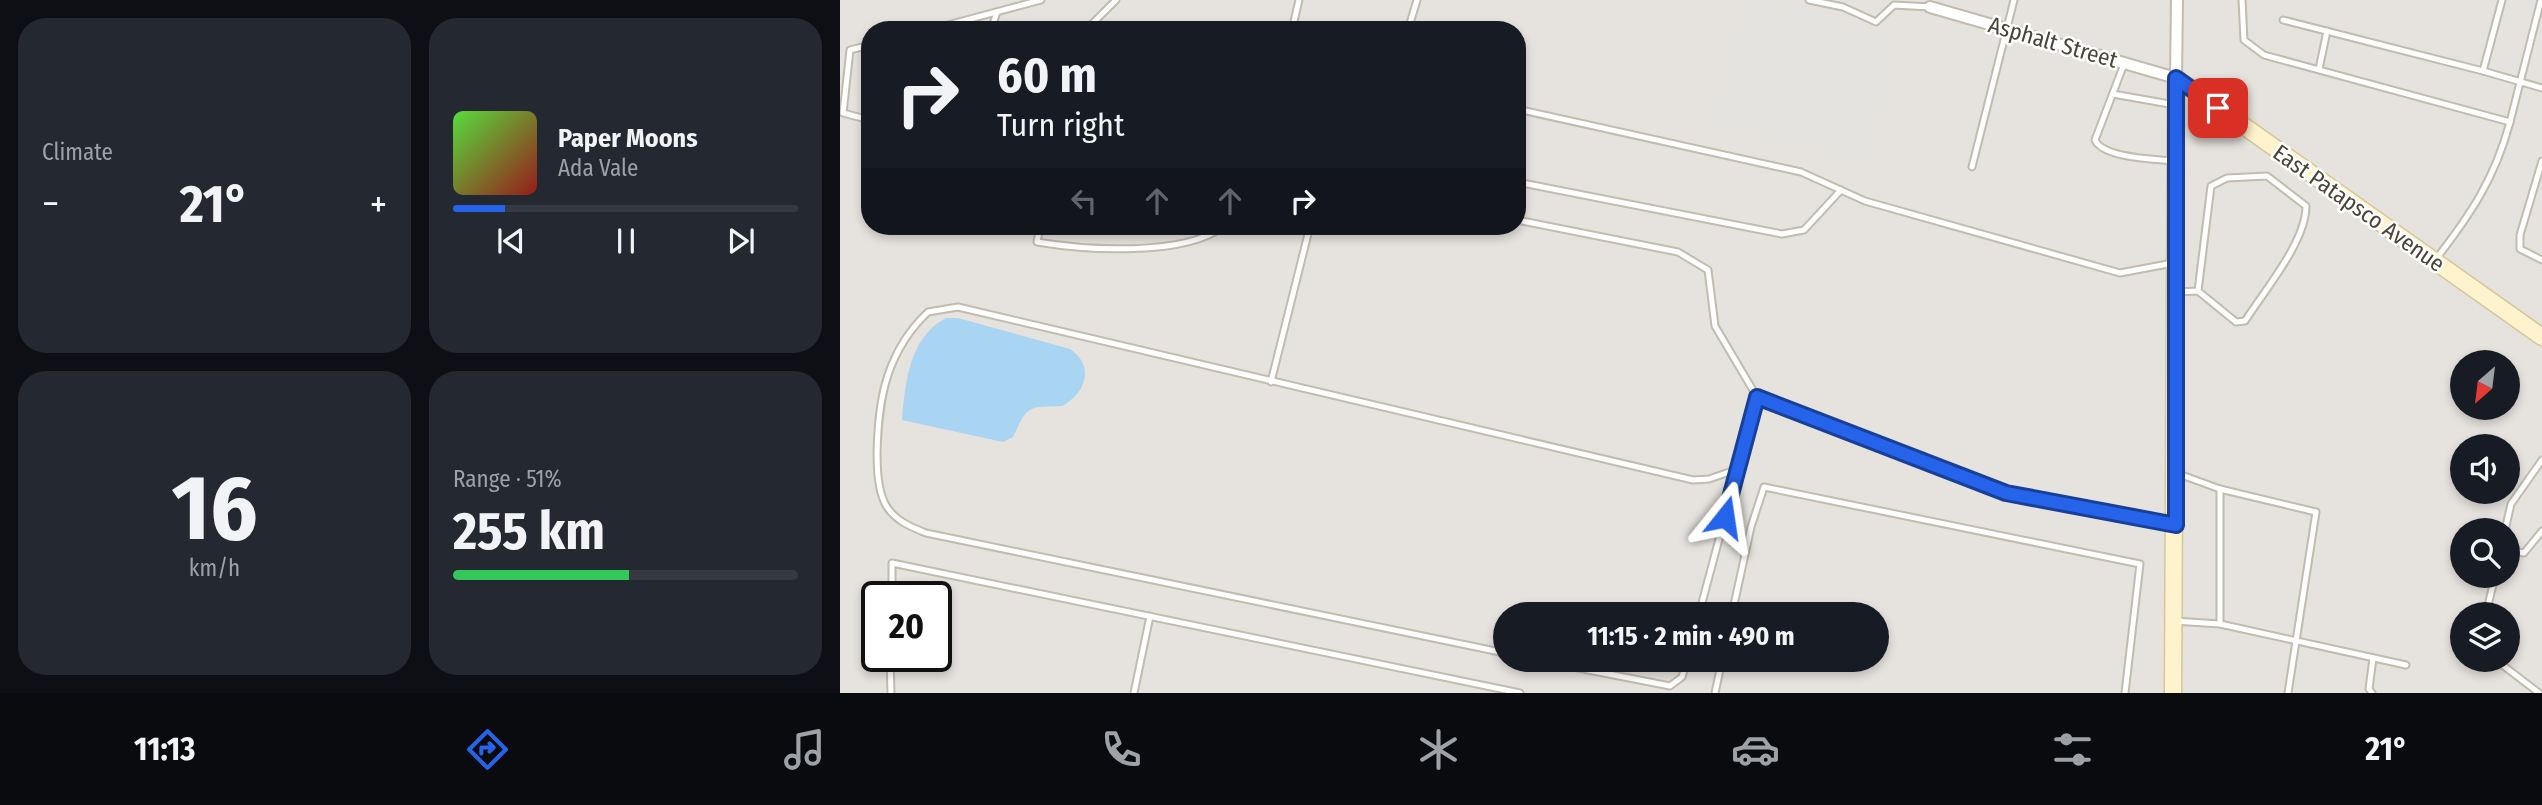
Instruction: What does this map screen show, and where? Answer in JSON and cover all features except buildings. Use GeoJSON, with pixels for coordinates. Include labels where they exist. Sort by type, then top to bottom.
{"type":"FeatureCollection","features":[{"type":"Feature","properties":{"kind":"street"},"geometry":{"type":"LineString","coordinates":[[2173,693],[2176,525],[2176,0]]}},
{"type":"Feature","properties":{"kind":"street","name":"Asphalt Street"},"geometry":{"type":"LineString","coordinates":[[1930,7],[2176,78]]}},
{"type":"Feature","properties":{"kind":"street","name":"East Patapsco Avenue"},"geometry":{"type":"LineString","coordinates":[[2176,78],[2542,337]]}},
{"type":"Feature","properties":{"kind":"lane"},"geometry":{"type":"LineString","coordinates":[[963,21],[1041,0]]}},
{"type":"Feature","properties":{"kind":"lane"},"geometry":{"type":"LineString","coordinates":[[1095,21],[1116,0]]}},
{"type":"Feature","properties":{"kind":"lane"},"geometry":{"type":"LineString","coordinates":[[1294,21],[1299,0]]}},
{"type":"Feature","properties":{"kind":"lane"},"geometry":{"type":"LineString","coordinates":[[1411,21],[1417,0]]}},
{"type":"Feature","properties":{"kind":"lane"},"geometry":{"type":"LineString","coordinates":[[1809,0],[1843,7],[1876,22],[1894,5],[1930,7]]}},
{"type":"Feature","properties":{"kind":"lane"},"geometry":{"type":"LineString","coordinates":[[1972,167],[2014,0]]}},
{"type":"Feature","properties":{"kind":"lane"},"geometry":{"type":"LineString","coordinates":[[2242,0],[2244,40],[2254,50],[2510,122]]}},
{"type":"Feature","properties":{"kind":"lane"},"geometry":{"type":"LineString","coordinates":[[2483,71],[2502,0]]}},
{"type":"Feature","properties":{"kind":"lane"},"geometry":{"type":"LineString","coordinates":[[2435,261],[2466,221],[2491,181],[2510,122],[2541,0]]}},
{"type":"Feature","properties":{"kind":"lane"},"geometry":{"type":"LineString","coordinates":[[994,21],[997,12]]}},
{"type":"Feature","properties":{"kind":"lane"},"geometry":{"type":"LineString","coordinates":[[2283,20],[2542,88]]}},
{"type":"Feature","properties":{"kind":"lane"},"geometry":{"type":"LineString","coordinates":[[2319,69],[2327,31]]}},
{"type":"Feature","properties":{"kind":"lane"},"geometry":{"type":"LineString","coordinates":[[861,47],[850,50],[843,113],[861,118]]}},
{"type":"Feature","properties":{"kind":"lane"},"geometry":{"type":"LineString","coordinates":[[2124,63],[2095,140],[2096,144],[2106,151],[2176,162]]}},
{"type":"Feature","properties":{"kind":"lane"},"geometry":{"type":"LineString","coordinates":[[2113,94],[2176,105]]}},
{"type":"Feature","properties":{"kind":"lane"},"geometry":{"type":"LineString","coordinates":[[1526,111],[1801,172],[1865,201],[2120,273],[2176,263]]}},
{"type":"Feature","properties":{"kind":"lane"},"geometry":{"type":"LineString","coordinates":[[2542,161],[2520,235],[2520,249],[2542,260]]}},
{"type":"Feature","properties":{"kind":"lane"},"geometry":{"type":"LineString","coordinates":[[2176,292],[2198,291],[2236,322],[2245,321],[2306,221],[2306,206],[2267,176],[2227,178],[2211,186],[2198,291]]}},
{"type":"Feature","properties":{"kind":"lane"},"geometry":{"type":"LineString","coordinates":[[1526,184],[1782,234],[1804,230],[1841,190]]}},
{"type":"Feature","properties":{"kind":"lane"},"geometry":{"type":"LineString","coordinates":[[1526,222],[1678,252],[1709,270],[1715,326],[1757,397],[2006,493],[2176,525]]}},
{"type":"Feature","properties":{"kind":"lane"},"geometry":{"type":"LineString","coordinates":[[1038,235],[1037,242],[1105,250],[1150,247],[1204,235]]}},
{"type":"Feature","properties":{"kind":"lane"},"geometry":{"type":"LineString","coordinates":[[1271,382],[1308,235]]}},
{"type":"Feature","properties":{"kind":"lane"},"geometry":{"type":"LineString","coordinates":[[1493,651],[926,533],[894,516],[886,505],[877,480],[888,375],[901,345],[928,312],[944,307],[958,307],[1693,480],[1738,469]]}},
{"type":"Feature","properties":{"kind":"lane"},"geometry":{"type":"LineString","coordinates":[[1702,602],[1757,397]]}},
{"type":"Feature","properties":{"kind":"lane"},"geometry":{"type":"LineString","coordinates":[[2508,518],[2511,504],[2542,460]]}},
{"type":"Feature","properties":{"kind":"lane"},"geometry":{"type":"LineString","coordinates":[[2176,473],[2220,489],[2316,512],[2288,693]]}},
{"type":"Feature","properties":{"kind":"lane"},"geometry":{"type":"LineString","coordinates":[[1735,602],[1763,487],[2140,564],[2125,693]]}},
{"type":"Feature","properties":{"kind":"lane"},"geometry":{"type":"LineString","coordinates":[[2220,489],[2220,624]]}},
{"type":"Feature","properties":{"kind":"lane"},"geometry":{"type":"LineString","coordinates":[[2520,552],[2524,553],[2542,531]]}},
{"type":"Feature","properties":{"kind":"lane"},"geometry":{"type":"LineString","coordinates":[[891,581],[892,563],[1498,691],[1520,693]]}},
{"type":"Feature","properties":{"kind":"lane"},"geometry":{"type":"LineString","coordinates":[[1133,693],[1150,616]]}},
{"type":"Feature","properties":{"kind":"lane"},"geometry":{"type":"LineString","coordinates":[[2174,621],[2220,624],[2406,665]]}},
{"type":"Feature","properties":{"kind":"lane"},"geometry":{"type":"LineString","coordinates":[[2372,693],[2369,689],[2373,658]]}},
{"type":"Feature","properties":{"kind":"lane"},"geometry":{"type":"LineString","coordinates":[[890,672],[891,693]]}},
{"type":"Feature","properties":{"kind":"lane"},"geometry":{"type":"LineString","coordinates":[[1598,672],[1670,686],[1682,677],[1683,672]]}},
{"type":"Feature","properties":{"kind":"lane"},"geometry":{"type":"LineString","coordinates":[[1714,693],[1719,672]]}},
{"type":"Feature","properties":{"kind":"lane"},"geometry":{"type":"LineString","coordinates":[[2512,672],[2539,693]]}},
{"type":"Feature","properties":{"kind":"shaded area"},"geometry":{"type":"Polygon","coordinates":[[[840,0],[2542,0],[2542,693],[840,693],[840,0]]]}},
{"type":"Feature","properties":{"kind":"shaded area"},"geometry":{"type":"Polygon","coordinates":[[[1739,0],[1765,0],[1901,34],[1868,165],[1709,126],[1739,0]]]}},
{"type":"Feature","properties":{"kind":"water"},"geometry":{"type":"Polygon","coordinates":[[[946,318],[958,318],[1070,349],[1083,363],[1085,371],[1082,387],[1062,406],[1030,410],[1013,437],[1003,442],[902,420],[907,377],[917,349],[934,326],[946,318]]]}},
{"type":"Feature","properties":{"kind":"route"},"geometry":{"type":"LineString","coordinates":[[1725,517],[1757,397],[2006,493],[2176,525],[2176,78],[2218,108]]}}]}
